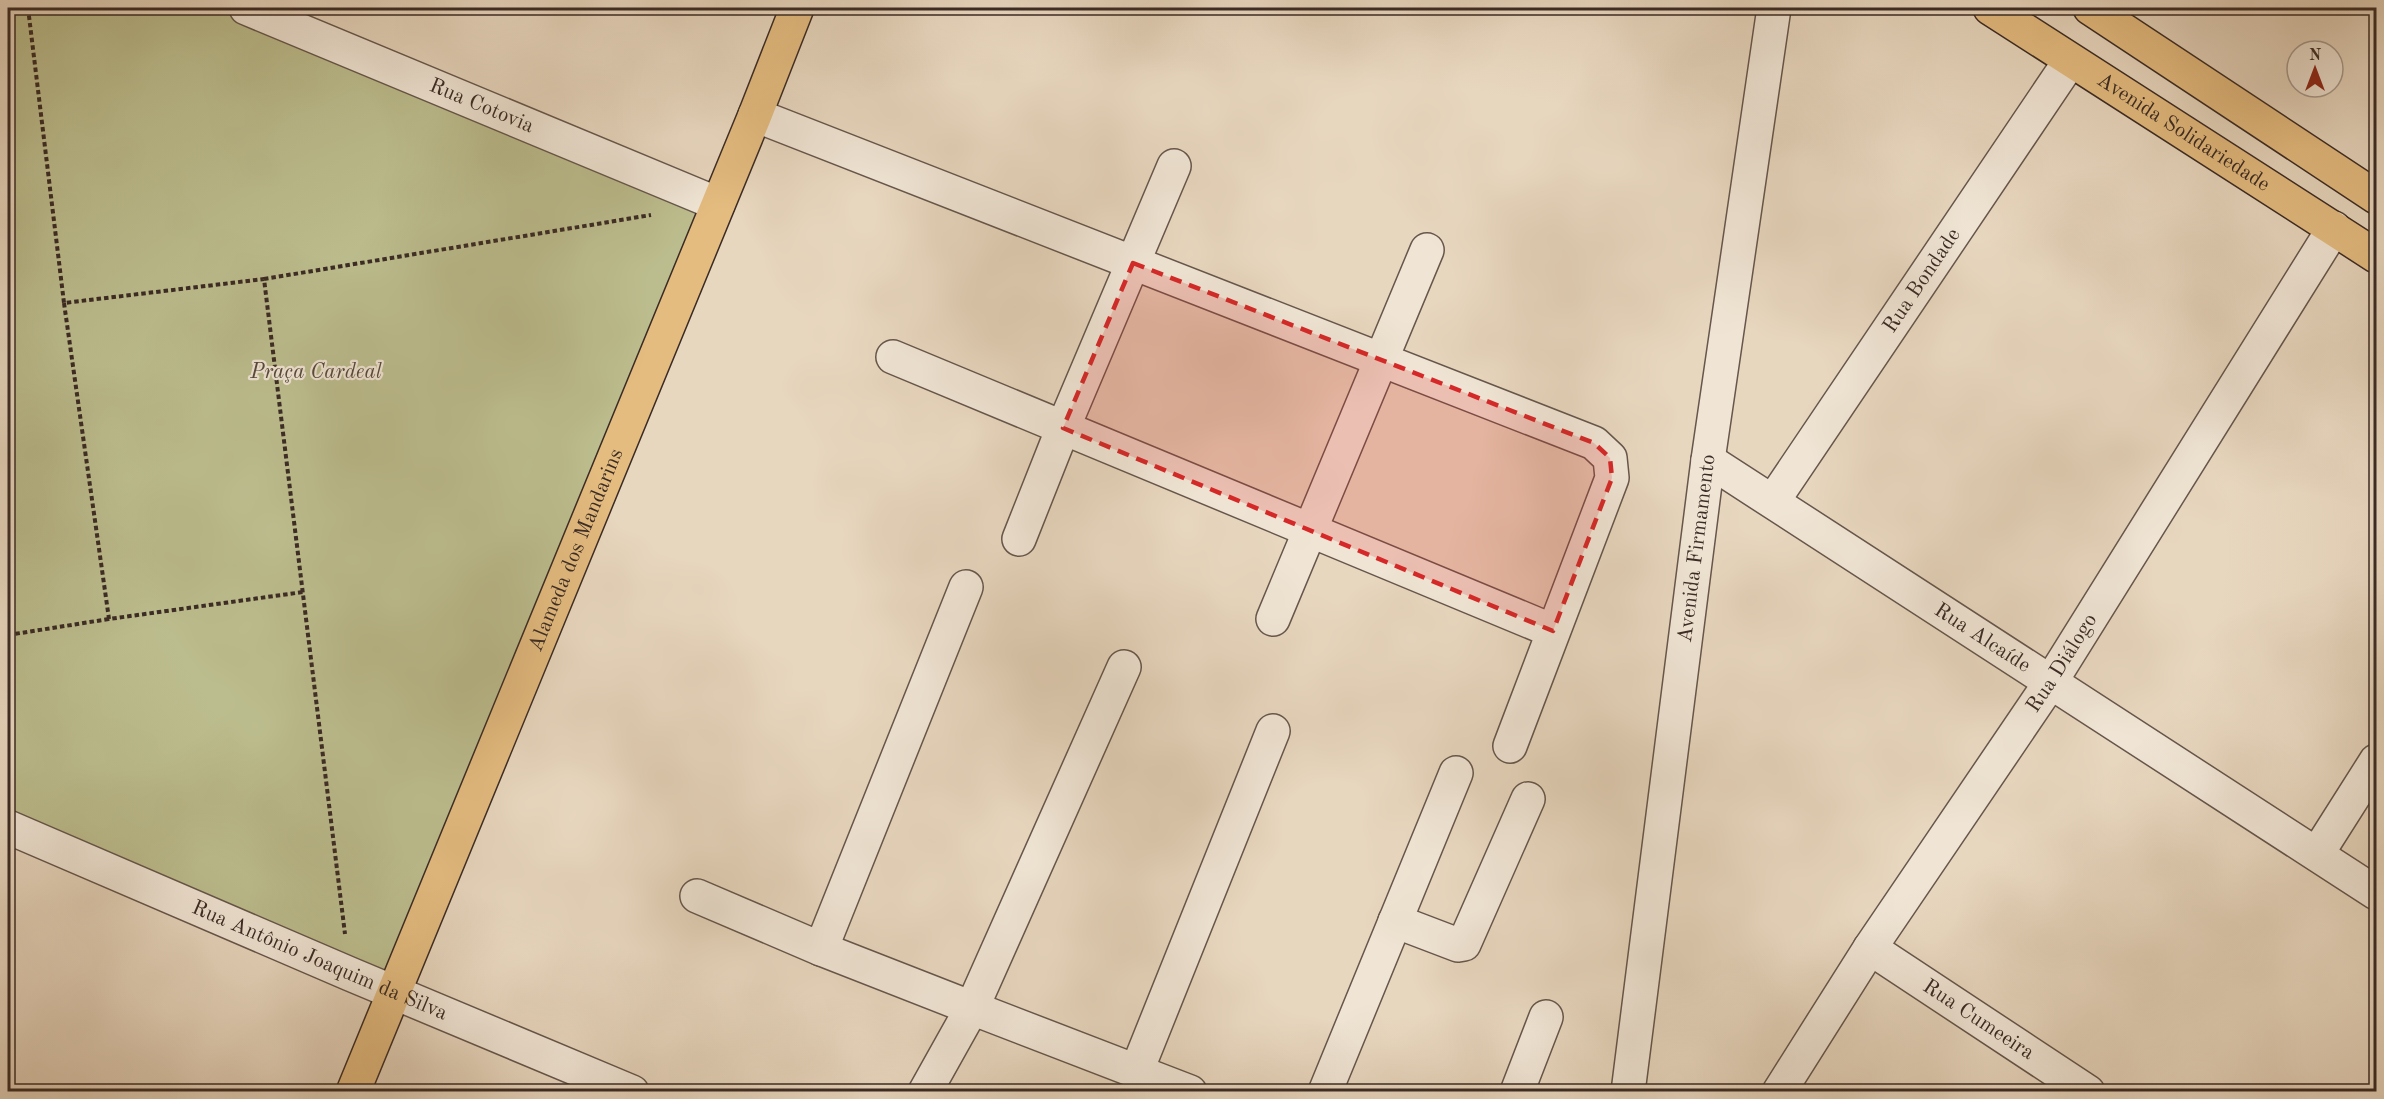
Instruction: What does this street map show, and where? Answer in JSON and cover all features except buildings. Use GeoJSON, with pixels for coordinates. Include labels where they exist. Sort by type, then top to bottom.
{"type":"FeatureCollection","features":[{"type":"Feature","properties":{"kind":"main road","name":"Alameda dos Mandarins"},"geometry":{"type":"LineString","coordinates":[[353,1092],[797,8]]}},
{"type":"Feature","properties":{"kind":"main road","name":"Avenida Solidariedade"},"geometry":{"type":"LineString","coordinates":[[1990,8],[2376,256]]}},
{"type":"Feature","properties":{"kind":"main road"},"geometry":{"type":"LineString","coordinates":[[2090,8],[2376,196]]}},
{"type":"Feature","properties":{"kind":"street","name":"Rua Cotovia"},"geometry":{"type":"LineString","coordinates":[[246,8],[718,204]]}},
{"type":"Feature","properties":{"kind":"street","name":"Avenida Firmamento"},"geometry":{"type":"LineString","coordinates":[[1628,1092],[1708,460],[1774,8]]}},
{"type":"Feature","properties":{"kind":"street","name":"Rua Bondade"},"geometry":{"type":"LineString","coordinates":[[1773,501],[2070,61]]}},
{"type":"Feature","properties":{"kind":"street"},"geometry":{"type":"LineString","coordinates":[[755,115],[1594,443],[1610,458],[1612,478],[1510,746]]}},
{"type":"Feature","properties":{"kind":"street"},"geometry":{"type":"LineString","coordinates":[[1019,538],[1174,166]]}},
{"type":"Feature","properties":{"kind":"street","name":"Rua Diálogo"},"geometry":{"type":"LineString","coordinates":[[1779,1092],[1870,948],[2050,683],[2334,228]]}},
{"type":"Feature","properties":{"kind":"street"},"geometry":{"type":"LineString","coordinates":[[1273,619],[1427,250]]}},
{"type":"Feature","properties":{"kind":"street"},"geometry":{"type":"LineString","coordinates":[[893,357],[1552,631]]}},
{"type":"Feature","properties":{"kind":"street","name":"Rua Alcaíde"},"geometry":{"type":"LineString","coordinates":[[1708,460],[2376,893]]}},
{"type":"Feature","properties":{"kind":"street"},"geometry":{"type":"LineString","coordinates":[[821,949],[966,587]]}},
{"type":"Feature","properties":{"kind":"street"},"geometry":{"type":"LineString","coordinates":[[925,1092],[972,1008],[1124,667]]}},
{"type":"Feature","properties":{"kind":"street"},"geometry":{"type":"LineString","coordinates":[[1137,1070],[1273,731]]}},
{"type":"Feature","properties":{"kind":"street"},"geometry":{"type":"LineString","coordinates":[[2317,854],[2376,761]]}},
{"type":"Feature","properties":{"kind":"street"},"geometry":{"type":"LineString","coordinates":[[1325,1092],[1456,773]]}},
{"type":"Feature","properties":{"kind":"street"},"geometry":{"type":"LineString","coordinates":[[1395,921],[1458,945],[1464,944],[1528,800]]}},
{"type":"Feature","properties":{"kind":"street","name":"Rua Antônio Joaquim da Silva"},"geometry":{"type":"LineString","coordinates":[[8,827],[632,1092]]}},
{"type":"Feature","properties":{"kind":"street"},"geometry":{"type":"LineString","coordinates":[[698,896],[821,949],[1190,1092]]}},
{"type":"Feature","properties":{"kind":"street","name":"Rua Cumeeira"},"geometry":{"type":"LineString","coordinates":[[1870,948],[2088,1092]]}},
{"type":"Feature","properties":{"kind":"street"},"geometry":{"type":"LineString","coordinates":[[1517,1092],[1546,1017]]}},
{"type":"Feature","properties":{"kind":"path"},"geometry":{"type":"LineString","coordinates":[[28,8],[64,303],[109,619]]}},
{"type":"Feature","properties":{"kind":"path"},"geometry":{"type":"LineString","coordinates":[[64,303],[264,279],[660,213]]}},
{"type":"Feature","properties":{"kind":"path"},"geometry":{"type":"LineString","coordinates":[[264,279],[350,974]]}},
{"type":"Feature","properties":{"kind":"path"},"geometry":{"type":"LineString","coordinates":[[8,635],[303,592]]}},
{"type":"Feature","properties":{"kind":"highlighted area"},"geometry":{"type":"Polygon","coordinates":[[[1133,263],[1594,443],[1610,458],[1612,478],[1553,631],[1063,428],[1133,263]]]}},
{"type":"Feature","properties":{"kind":"green space","name":"Praça Cardeal"},"geometry":{"type":"Polygon","coordinates":[[[8,8],[246,8],[718,204],[395,993],[8,827],[8,8]]]}}]}
